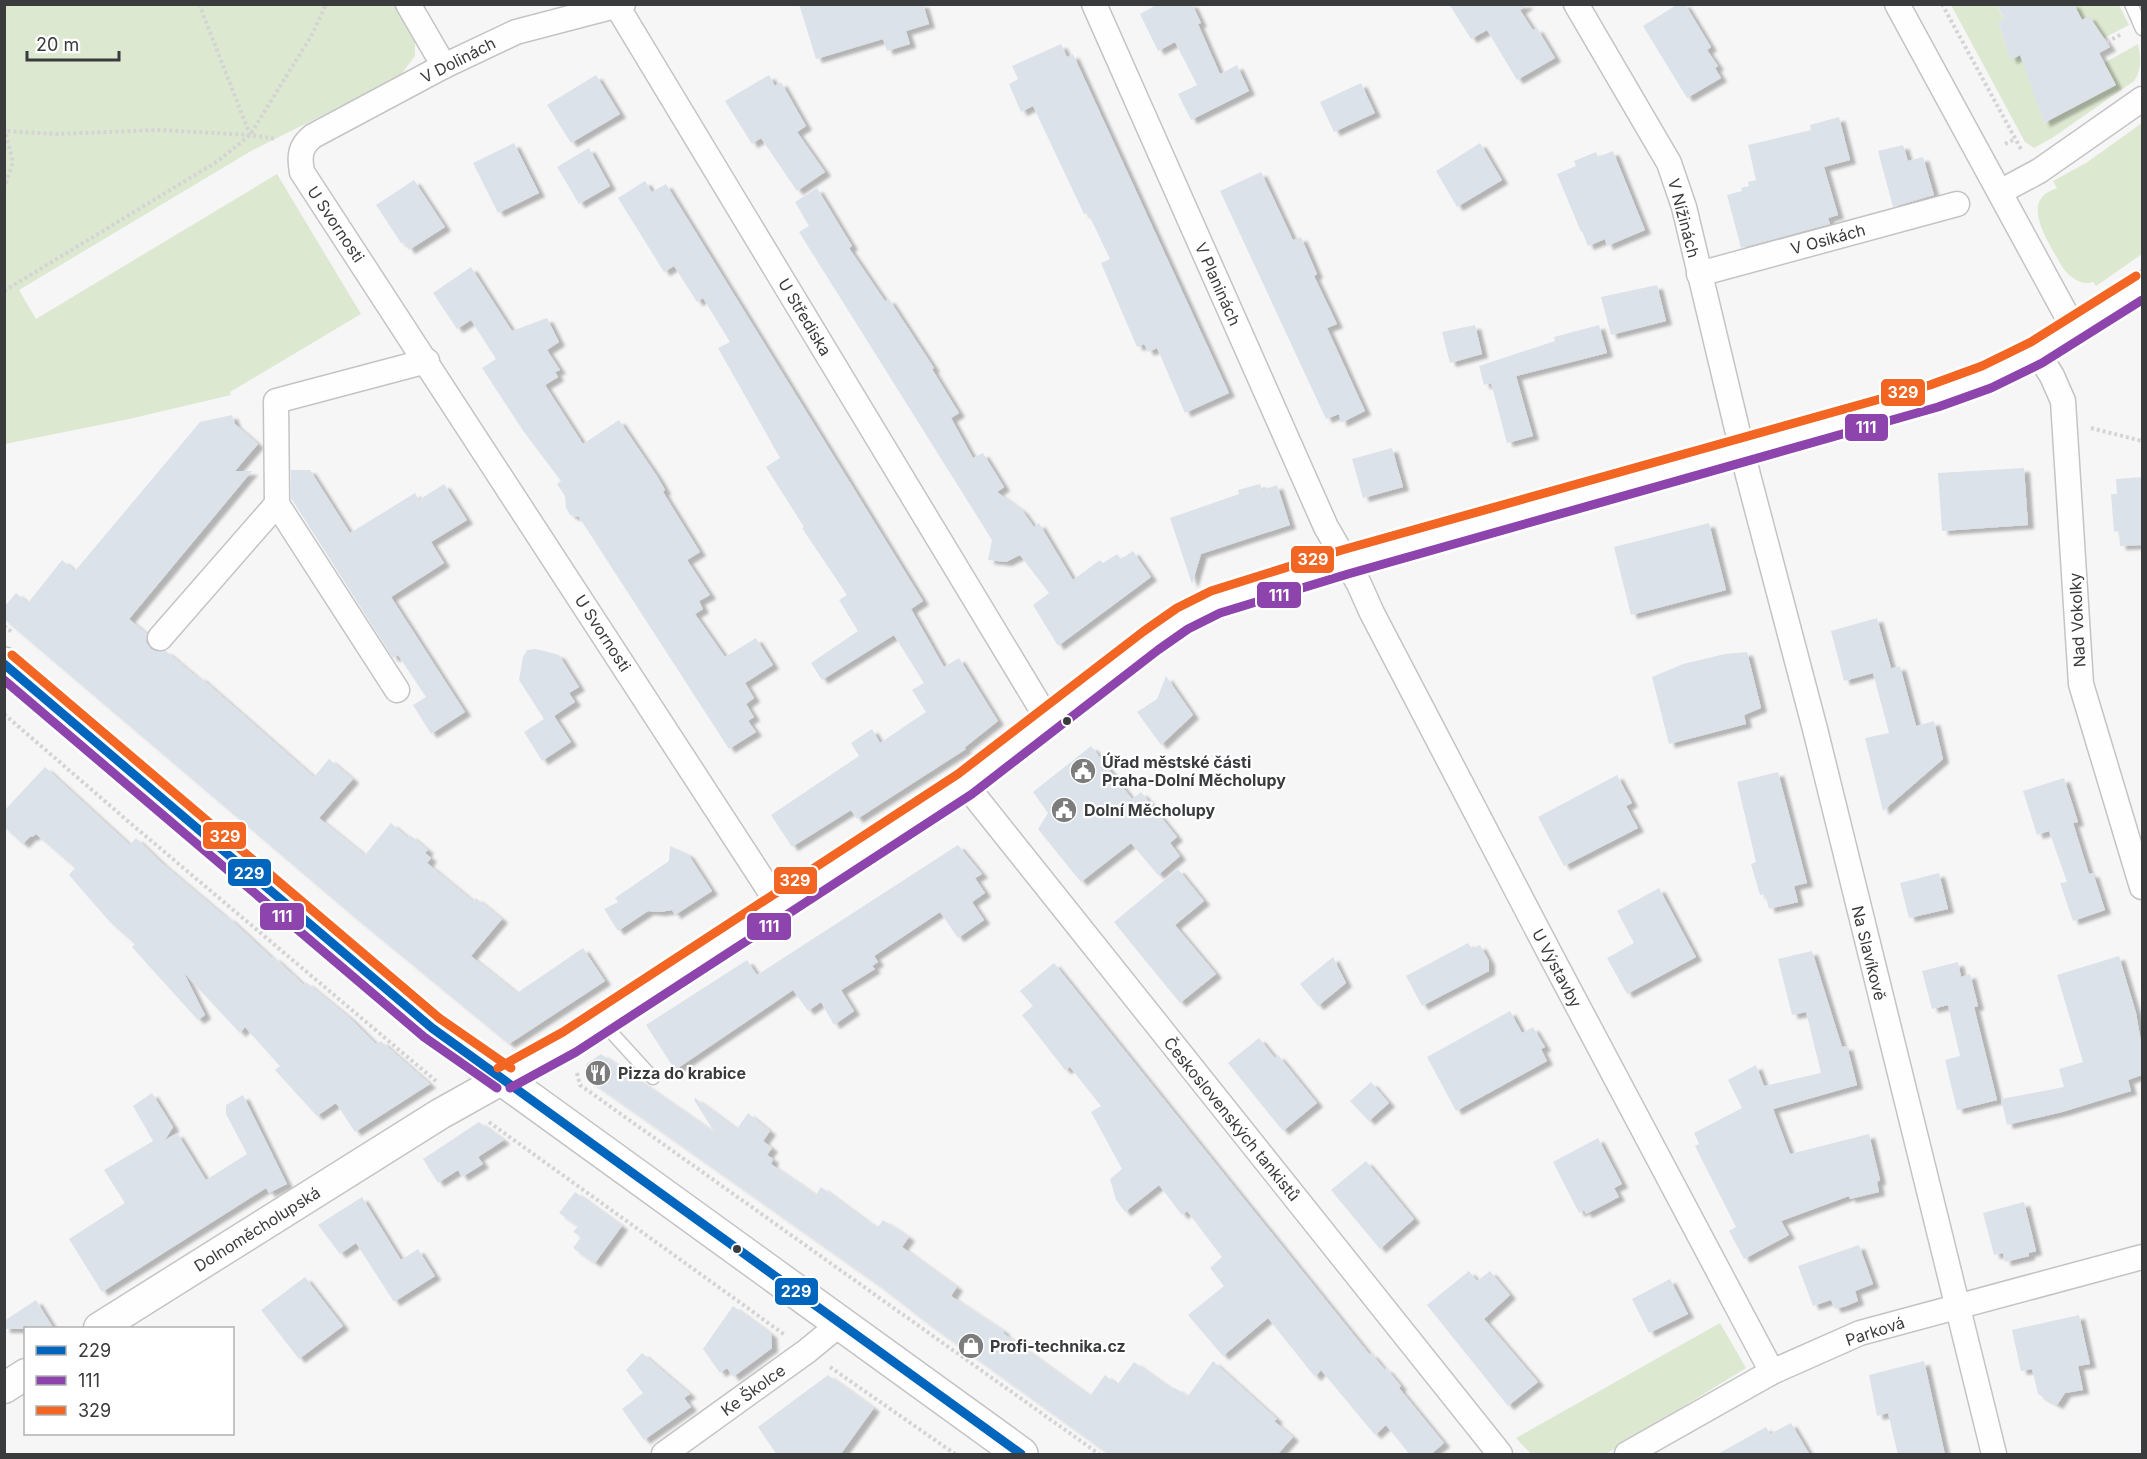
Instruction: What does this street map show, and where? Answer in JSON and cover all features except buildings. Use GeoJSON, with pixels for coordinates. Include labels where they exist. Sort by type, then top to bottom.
{"type":"FeatureCollection","features":[{"type":"Feature","properties":{"kind":"main road"},"geometry":{"type":"LineString","coordinates":[[4,664],[432,1028],[1021,1455]]}},
{"type":"Feature","properties":{"kind":"street"},"geometry":{"type":"LineString","coordinates":[[408,4],[444,66]]}},
{"type":"Feature","properties":{"kind":"street","name":"V Planinách"},"geometry":{"type":"LineString","coordinates":[[1094,4],[1326,527],[1345,562]]}},
{"type":"Feature","properties":{"kind":"street","name":"V Nížinách"},"geometry":{"type":"LineString","coordinates":[[1576,4],[1669,163],[1684,207],[1742,451]]}},
{"type":"Feature","properties":{"kind":"street"},"geometry":{"type":"LineString","coordinates":[[1897,4],[2074,329]]}},
{"type":"Feature","properties":{"kind":"street","name":"V Dolinách"},"geometry":{"type":"LineString","coordinates":[[304,142],[444,66],[516,32],[620,5]]}},
{"type":"Feature","properties":{"kind":"street","name":"U Střediska"},"geometry":{"type":"LineString","coordinates":[[620,5],[1048,720]]}},
{"type":"Feature","properties":{"kind":"street"},"geometry":{"type":"LineString","coordinates":[[2000,192],[2039,171],[2142,99]]}},
{"type":"Feature","properties":{"kind":"street","name":"U Svornosti"},"geometry":{"type":"LineString","coordinates":[[304,142],[300,153],[302,172],[779,905]]}},
{"type":"Feature","properties":{"kind":"street","name":"V Osikách"},"geometry":{"type":"LineString","coordinates":[[1699,274],[1957,204]]}},
{"type":"Feature","properties":{"kind":"street","name":"Dolnoměcholupská"},"geometry":{"type":"LineString","coordinates":[[102,1327],[461,1102],[552,1052],[965,784],[1151,640],[1182,619],[1215,602],[1345,562],[1934,396],[1987,378],[2037,352],[2142,286]]}},
{"type":"Feature","properties":{"kind":"street","name":"Nad Vokolky"},"geometry":{"type":"LineString","coordinates":[[2037,352],[2052,376],[2063,401],[2081,684],[2142,887]]}},
{"type":"Feature","properties":{"kind":"street"},"geometry":{"type":"LineString","coordinates":[[397,690],[276,504],[276,401],[427,361]]}},
{"type":"Feature","properties":{"kind":"street","name":"Na Slavíkově"},"geometry":{"type":"LineString","coordinates":[[1742,451],[1815,729],[1994,1455]]}},
{"type":"Feature","properties":{"kind":"street"},"geometry":{"type":"LineString","coordinates":[[160,638],[276,504]]}},
{"type":"Feature","properties":{"kind":"street","name":"U Výstavby"},"geometry":{"type":"LineString","coordinates":[[1345,562],[1359,584],[1543,941],[1772,1372]]}},
{"type":"Feature","properties":{"kind":"street","name":"Československých tankistů"},"geometry":{"type":"LineString","coordinates":[[965,784],[1500,1455]]}},
{"type":"Feature","properties":{"kind":"street","name":"Parková"},"geometry":{"type":"LineString","coordinates":[[1627,1455],[1772,1372],[1860,1333],[2142,1257]]}},
{"type":"Feature","properties":{"kind":"street","name":"Ke Školce"},"geometry":{"type":"LineString","coordinates":[[664,1455],[807,1351],[841,1323]]}},
{"type":"Feature","properties":{"kind":"street"},"geometry":{"type":"LineString","coordinates":[[4,1388],[24,1375]]}},
{"type":"Feature","properties":{"kind":"lane"},"geometry":{"type":"LineString","coordinates":[[2131,4],[2142,29]]}},
{"type":"Feature","properties":{"kind":"lane"},"geometry":{"type":"LineString","coordinates":[[601,1021],[652,1078]]}},
{"type":"Feature","properties":{"kind":"path"},"geometry":{"type":"LineString","coordinates":[[199,4],[250,135]]}},
{"type":"Feature","properties":{"kind":"path"},"geometry":{"type":"LineString","coordinates":[[4,291],[218,161],[250,135],[313,33],[326,4]]}},
{"type":"Feature","properties":{"kind":"path"},"geometry":{"type":"LineString","coordinates":[[1942,4],[2025,156]]}},
{"type":"Feature","properties":{"kind":"path"},"geometry":{"type":"LineString","coordinates":[[4,189],[14,162],[5,130],[56,134],[161,130],[250,135],[304,142]]}},
{"type":"Feature","properties":{"kind":"path"},"geometry":{"type":"LineString","coordinates":[[1981,157],[2015,139]]}},
{"type":"Feature","properties":{"kind":"path"},"geometry":{"type":"LineString","coordinates":[[2066,429],[2088,428],[2142,441]]}},
{"type":"Feature","properties":{"kind":"path"},"geometry":{"type":"LineString","coordinates":[[4,714],[461,1102],[955,1455]]}},
{"type":"Feature","properties":{"kind":"path"},"geometry":{"type":"LineString","coordinates":[[552,1052],[577,1071],[579,1085],[1099,1455]]}},
{"type":"Feature","properties":{"kind":"green space"},"geometry":{"type":"Polygon","coordinates":[[[5,5],[395,5],[415,37],[415,56],[399,77],[251,151],[19,290],[36,319],[277,174],[361,314],[230,392],[231,395],[129,419],[5,444],[5,5]]]}},
{"type":"Feature","properties":{"kind":"green space"},"geometry":{"type":"Polygon","coordinates":[[[1951,5],[1997,5],[2004,19],[1998,22],[2011,59],[2023,54],[2044,123],[2115,85],[2104,63],[2138,44],[2140,68],[2134,81],[2034,148],[2025,142],[1951,5]]]}},
{"type":"Feature","properties":{"kind":"green space"},"geometry":{"type":"Polygon","coordinates":[[[2074,5],[2119,5],[2129,25],[2104,38],[2082,20],[2074,5]]]}},
{"type":"Feature","properties":{"kind":"green space"},"geometry":{"type":"Polygon","coordinates":[[[2142,123],[2142,254],[2096,286],[2093,282],[2080,282],[2063,268],[2048,242],[2039,221],[2039,202],[2045,194],[2057,188],[2053,181],[2086,163],[2142,123]]]}},
{"type":"Feature","properties":{"kind":"green space"},"geometry":{"type":"Polygon","coordinates":[[[1720,1323],[1746,1368],[1606,1454],[1531,1454],[1516,1438],[1720,1323]]]}},
{"type":"Feature","properties":{"kind":"transit line","name":"329"},"geometry":{"type":"LineString","coordinates":[[498,1068],[563,1032],[958,774],[1144,631],[1177,608],[1211,591],[1342,550],[1930,385],[1982,366],[2031,342],[2136,276]]}},
{"type":"Feature","properties":{"kind":"transit line","name":"111"},"geometry":{"type":"LineString","coordinates":[[510,1088],[576,1052],[972,794],[1158,650],[1188,629],[1220,613],[1348,574],[1938,407],[1991,388],[2042,363],[2142,300]]}},
{"type":"Feature","properties":{"kind":"transit line","name":"329"},"geometry":{"type":"LineString","coordinates":[[12,655],[439,1018],[511,1068]]}},
{"type":"Feature","properties":{"kind":"transit line","name":"229"},"geometry":{"type":"LineString","coordinates":[[4,664],[432,1028],[1021,1454]]}},
{"type":"Feature","properties":{"kind":"transit line","name":"111"},"geometry":{"type":"LineString","coordinates":[[4,680],[424,1037],[497,1088]]}},
{"type":"Feature","properties":{"kind":"place","name":"Úřad městské části Praha-Dolní Měcholupy"},"geometry":{"type":"Point","coordinates":[1083,771]}},
{"type":"Feature","properties":{"kind":"place","name":"Dolní Měcholupy"},"geometry":{"type":"Point","coordinates":[1064,810]}},
{"type":"Feature","properties":{"kind":"place","name":"Pizza do krabice"},"geometry":{"type":"Point","coordinates":[598,1073]}},
{"type":"Feature","properties":{"kind":"place","name":"Profi-technika.cz"},"geometry":{"type":"Point","coordinates":[971,1346]}}]}
